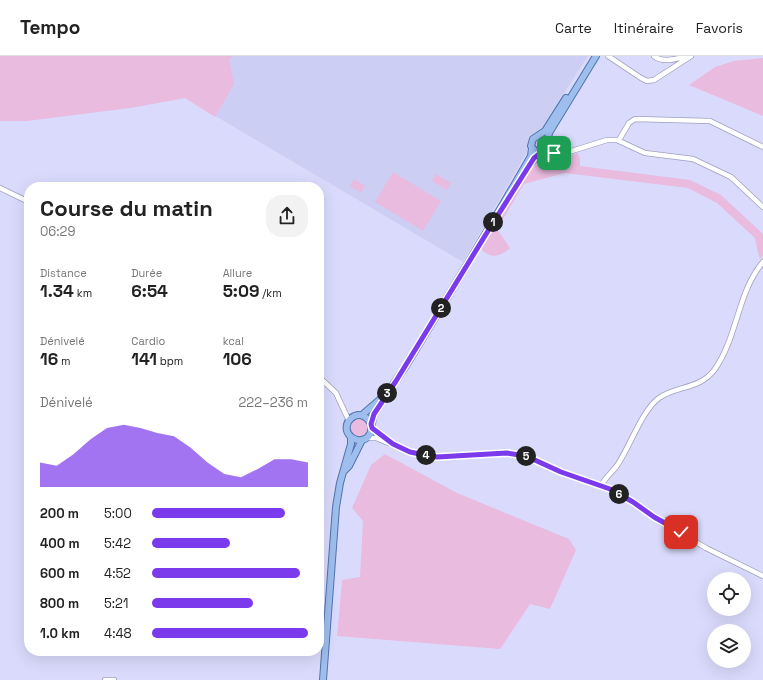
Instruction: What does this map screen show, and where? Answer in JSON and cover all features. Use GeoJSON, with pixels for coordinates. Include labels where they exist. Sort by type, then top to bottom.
{"type":"FeatureCollection","features":[{"type":"Feature","properties":{"kind":"main road"},"geometry":{"type":"LineString","coordinates":[[491,226],[531,156],[531,143],[533,139],[540,136],[545,131],[592,56]]}},
{"type":"Feature","properties":{"kind":"main road"},"geometry":{"type":"LineString","coordinates":[[344,471],[349,466],[364,439],[371,432],[374,414],[534,158],[543,150],[549,133],[596,56]]}},
{"type":"Feature","properties":{"kind":"main road"},"geometry":{"type":"LineString","coordinates":[[540,136],[544,137],[547,141]]}},
{"type":"Feature","properties":{"kind":"main road"},"geometry":{"type":"LineString","coordinates":[[532,148],[536,151],[543,150]]}},
{"type":"Feature","properties":{"kind":"main road"},"geometry":{"type":"LineString","coordinates":[[324,680],[336,507],[340,483],[344,471],[344,464],[351,444],[351,437],[347,427],[350,417],[362,415],[388,392]]}},
{"type":"Feature","properties":{"kind":"main road"},"geometry":{"type":"LineString","coordinates":[[362,415],[366,417],[372,426]]}},
{"type":"Feature","properties":{"kind":"main road"},"geometry":{"type":"LineString","coordinates":[[351,437],[358,440],[364,439]]}},
{"type":"Feature","properties":{"kind":"street"},"geometry":{"type":"LineString","coordinates":[[608,56],[647,81],[657,78],[690,56]]}},
{"type":"Feature","properties":{"kind":"street"},"geometry":{"type":"LineString","coordinates":[[654,56],[659,60],[665,60],[690,56]]}},
{"type":"Feature","properties":{"kind":"street"},"geometry":{"type":"LineString","coordinates":[[619,140],[629,123],[635,119],[706,120],[763,147]]}},
{"type":"Feature","properties":{"kind":"street"},"geometry":{"type":"LineString","coordinates":[[543,150],[559,155],[607,140],[619,140],[645,153],[689,158],[731,177],[763,207]]}},
{"type":"Feature","properties":{"kind":"street"},"geometry":{"type":"LineString","coordinates":[[0,188],[24,200]]}},
{"type":"Feature","properties":{"kind":"street"},"geometry":{"type":"LineString","coordinates":[[601,486],[616,466],[647,411],[655,401],[664,395],[697,384],[714,370],[723,356],[731,337],[742,301],[752,278],[763,262]]}},
{"type":"Feature","properties":{"kind":"street"},"geometry":{"type":"LineString","coordinates":[[324,382],[336,393],[343,409],[350,417]]}},
{"type":"Feature","properties":{"kind":"street"},"geometry":{"type":"LineString","coordinates":[[372,426],[393,444],[410,452],[437,457],[519,454],[532,458],[561,472],[601,486],[633,502],[654,517],[721,557],[763,576]]}},
{"type":"Feature","properties":{"kind":"street"},"geometry":{"type":"LineString","coordinates":[[364,439],[376,438],[386,443],[393,444]]}},
{"type":"Feature","properties":{"kind":"street"},"geometry":{"type":"LineString","coordinates":[[105,680],[114,680]]}},
{"type":"Feature","properties":{"kind":"shaded area"},"geometry":{"type":"Polygon","coordinates":[[[0,56],[234,56],[229,59],[234,84],[215,117],[185,98],[130,108],[27,121],[0,121],[0,56]]]}},
{"type":"Feature","properties":{"kind":"shaded area"},"geometry":{"type":"Polygon","coordinates":[[[87,56],[588,56],[539,132],[529,137],[527,152],[463,262],[185,98],[130,108],[87,56]]]}},
{"type":"Feature","properties":{"kind":"shaded area"},"geometry":{"type":"Polygon","coordinates":[[[763,58],[763,116],[689,85],[715,67],[734,61],[763,58]]]}},
{"type":"Feature","properties":{"kind":"shaded area"},"geometry":{"type":"Polygon","coordinates":[[[578,153],[580,166],[690,180],[721,195],[763,234],[763,256],[760,259],[755,238],[717,203],[688,188],[565,173],[524,184],[497,229],[510,248],[496,256],[484,252],[481,249],[537,158],[547,154],[563,158],[578,153]]]}},
{"type":"Feature","properties":{"kind":"shaded area"},"geometry":{"type":"Polygon","coordinates":[[[393,172],[441,201],[423,231],[375,202],[393,172]]]}},
{"type":"Feature","properties":{"kind":"shaded area"},"geometry":{"type":"Polygon","coordinates":[[[436,174],[451,183],[447,190],[432,181],[436,174]]]}},
{"type":"Feature","properties":{"kind":"shaded area"},"geometry":{"type":"Polygon","coordinates":[[[354,179],[365,186],[361,193],[350,186],[354,179]]]}},
{"type":"Feature","properties":{"kind":"shaded area"},"geometry":{"type":"Polygon","coordinates":[[[355,418],[363,418],[368,423],[366,434],[363,436],[355,436],[350,431],[350,423],[355,418]]]}},
{"type":"Feature","properties":{"kind":"shaded area"},"geometry":{"type":"Polygon","coordinates":[[[385,454],[457,493],[569,539],[576,550],[550,609],[530,604],[500,649],[337,636],[342,580],[360,577],[363,521],[352,508],[371,465],[385,454]]]}},
{"type":"Feature","properties":{"kind":"route"},"geometry":{"type":"LineString","coordinates":[[554,153],[546,149],[537,154],[534,158],[374,414],[371,424],[372,428],[399,448],[420,454],[437,457],[507,453],[519,454],[532,458],[561,472],[610,489],[681,532]]}}]}
